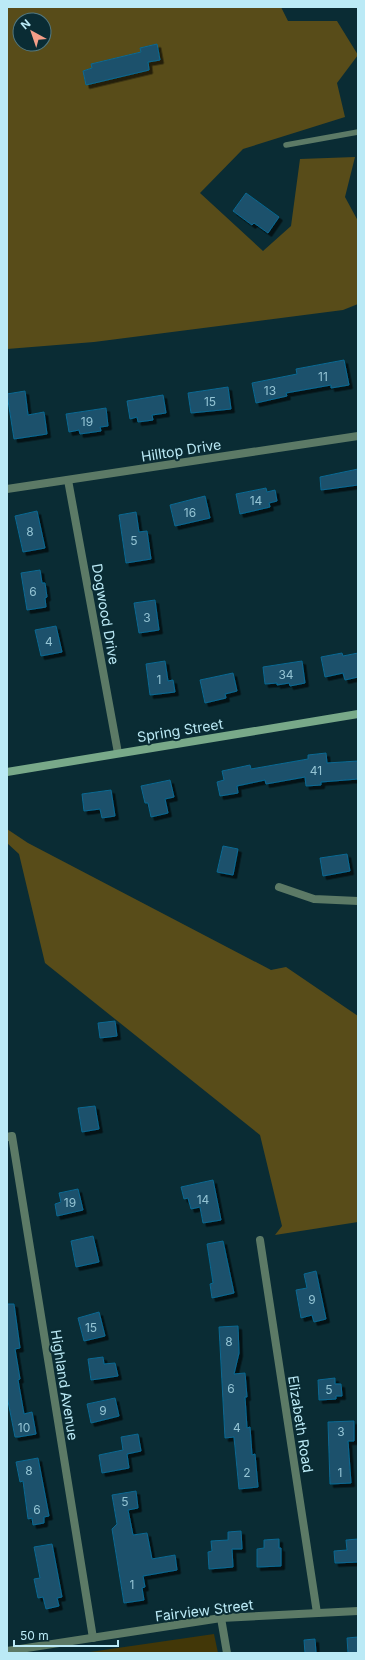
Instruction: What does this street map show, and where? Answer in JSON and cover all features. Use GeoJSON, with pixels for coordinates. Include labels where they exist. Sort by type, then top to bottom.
{"type":"FeatureCollection","features":[{"type":"Feature","properties":{"kind":"street","name":"Hilltop Drive"},"geometry":{"type":"LineString","coordinates":[[7,489],[358,436]]}},
{"type":"Feature","properties":{"kind":"street","name":"Dogwood Drive"},"geometry":{"type":"LineString","coordinates":[[68,480],[118,753]]}},
{"type":"Feature","properties":{"kind":"street","name":"Spring Street"},"geometry":{"type":"LineString","coordinates":[[7,772],[358,714]]}},
{"type":"Feature","properties":{"kind":"street"},"geometry":{"type":"LineString","coordinates":[[280,887],[314,899],[358,901]]}},
{"type":"Feature","properties":{"kind":"street","name":"Highland Avenue"},"geometry":{"type":"LineString","coordinates":[[10,1136],[93,1638]]}},
{"type":"Feature","properties":{"kind":"street","name":"Elizabeth Road"},"geometry":{"type":"LineString","coordinates":[[260,1240],[317,1613]]}},
{"type":"Feature","properties":{"kind":"street","name":"Fairview Street"},"geometry":{"type":"LineString","coordinates":[[7,1651],[220,1618],[358,1611]]}},
{"type":"Feature","properties":{"kind":"street"},"geometry":{"type":"LineString","coordinates":[[220,1618],[227,1653]]}},
{"type":"Feature","properties":{"kind":"lane"},"geometry":{"type":"LineString","coordinates":[[286,145],[358,132]]}},
{"type":"Feature","properties":{"kind":"shaded area"},"geometry":{"type":"Polygon","coordinates":[[[7,7],[281,7],[288,21],[337,21],[358,55],[337,83],[345,117],[243,149],[200,193],[263,251],[291,226],[300,159],[355,157],[345,197],[358,221],[358,304],[343,310],[94,342],[7,349],[7,7]]]}},
{"type":"Feature","properties":{"kind":"shaded area"},"geometry":{"type":"Polygon","coordinates":[[[7,829],[28,843],[271,970],[286,967],[358,1016],[358,1222],[275,1235],[282,1226],[260,1135],[45,963],[19,854],[7,843],[7,829]]]}},
{"type":"Feature","properties":{"kind":"shaded area"},"geometry":{"type":"Polygon","coordinates":[[[214,1634],[218,1653],[83,1653],[214,1634]]]}},
{"type":"Feature","properties":{"kind":"building"},"geometry":{"type":"Polygon","coordinates":[[[157,44],[160,60],[148,62],[149,70],[86,85],[83,71],[92,68],[91,64],[141,52],[140,48],[157,44]]]}},
{"type":"Feature","properties":{"kind":"building"},"geometry":{"type":"Polygon","coordinates":[[[246,193],[279,217],[268,233],[254,223],[252,225],[233,211],[246,193]]]}},
{"type":"Feature","properties":{"kind":"building"},"geometry":{"type":"Polygon","coordinates":[[[344,360],[349,385],[331,388],[331,385],[286,393],[287,396],[256,403],[252,383],[297,374],[296,369],[344,360]]]}},
{"type":"Feature","properties":{"kind":"building"},"geometry":{"type":"Polygon","coordinates":[[[228,387],[231,409],[191,413],[188,393],[228,387]]]}},
{"type":"Feature","properties":{"kind":"building"},"geometry":{"type":"Polygon","coordinates":[[[25,391],[28,415],[44,412],[47,434],[14,439],[7,394],[25,391]]]}},
{"type":"Feature","properties":{"kind":"building"},"geometry":{"type":"Polygon","coordinates":[[[163,395],[166,413],[152,415],[153,420],[138,422],[137,417],[130,419],[127,401],[163,395]]]}},
{"type":"Feature","properties":{"kind":"building"},"geometry":{"type":"Polygon","coordinates":[[[106,408],[108,426],[100,427],[101,431],[80,434],[79,430],[69,432],[66,414],[106,408]]]}},
{"type":"Feature","properties":{"kind":"building"},"geometry":{"type":"Polygon","coordinates":[[[358,469],[358,485],[321,490],[320,477],[358,469]]]}},
{"type":"Feature","properties":{"kind":"building"},"geometry":{"type":"Polygon","coordinates":[[[266,488],[267,492],[275,490],[277,501],[269,503],[270,507],[240,514],[236,494],[266,488]]]}},
{"type":"Feature","properties":{"kind":"building"},"geometry":{"type":"Polygon","coordinates":[[[205,496],[210,518],[175,526],[170,505],[205,496]]]}},
{"type":"Feature","properties":{"kind":"building"},"geometry":{"type":"Polygon","coordinates":[[[37,511],[45,548],[23,552],[15,516],[37,511]]]}},
{"type":"Feature","properties":{"kind":"building"},"geometry":{"type":"Polygon","coordinates":[[[136,512],[139,532],[147,531],[151,559],[126,563],[119,515],[136,512]]]}},
{"type":"Feature","properties":{"kind":"building"},"geometry":{"type":"Polygon","coordinates":[[[40,570],[42,583],[45,583],[47,597],[45,598],[46,607],[27,610],[21,573],[40,570]]]}},
{"type":"Feature","properties":{"kind":"building"},"geometry":{"type":"Polygon","coordinates":[[[155,600],[159,630],[139,633],[134,603],[155,600]]]}},
{"type":"Feature","properties":{"kind":"building"},"geometry":{"type":"Polygon","coordinates":[[[56,626],[62,652],[41,656],[35,630],[56,626]]]}},
{"type":"Feature","properties":{"kind":"building"},"geometry":{"type":"Polygon","coordinates":[[[342,653],[343,656],[358,653],[358,677],[345,680],[343,673],[325,677],[321,657],[342,653]]]}},
{"type":"Feature","properties":{"kind":"building"},"geometry":{"type":"Polygon","coordinates":[[[165,661],[168,681],[173,680],[175,692],[150,695],[146,664],[165,661]]]}},
{"type":"Feature","properties":{"kind":"building"},"geometry":{"type":"Polygon","coordinates":[[[302,661],[305,683],[290,686],[289,683],[277,685],[277,683],[265,684],[263,667],[302,661]]]}},
{"type":"Feature","properties":{"kind":"building"},"geometry":{"type":"Polygon","coordinates":[[[233,673],[237,691],[225,694],[226,698],[205,703],[200,680],[233,673]]]}},
{"type":"Feature","properties":{"kind":"building"},"geometry":{"type":"Polygon","coordinates":[[[326,753],[327,763],[358,761],[358,779],[321,782],[321,785],[306,786],[305,777],[266,784],[265,780],[237,786],[238,793],[220,796],[217,782],[224,780],[222,771],[250,765],[251,769],[308,759],[308,755],[326,753]]]}},
{"type":"Feature","properties":{"kind":"building"},"geometry":{"type":"Polygon","coordinates":[[[170,780],[174,797],[165,799],[168,813],[151,817],[148,803],[145,803],[141,786],[170,780]]]}},
{"type":"Feature","properties":{"kind":"building"},"geometry":{"type":"Polygon","coordinates":[[[111,790],[115,816],[102,818],[100,809],[84,811],[82,794],[111,790]]]}},
{"type":"Feature","properties":{"kind":"building"},"geometry":{"type":"Polygon","coordinates":[[[223,846],[238,849],[233,875],[217,872],[223,846]]]}},
{"type":"Feature","properties":{"kind":"building"},"geometry":{"type":"Polygon","coordinates":[[[347,854],[350,871],[323,876],[320,858],[347,854]]]}},
{"type":"Feature","properties":{"kind":"building"},"geometry":{"type":"Polygon","coordinates":[[[115,1021],[117,1036],[100,1038],[98,1023],[115,1021]]]}},
{"type":"Feature","properties":{"kind":"building"},"geometry":{"type":"Polygon","coordinates":[[[95,1106],[99,1129],[82,1132],[78,1108],[95,1106]]]}},
{"type":"Feature","properties":{"kind":"building"},"geometry":{"type":"Polygon","coordinates":[[[213,1180],[221,1220],[203,1223],[200,1207],[191,1209],[188,1198],[184,1199],[181,1187],[213,1180]]]}},
{"type":"Feature","properties":{"kind":"building"},"geometry":{"type":"Polygon","coordinates":[[[78,1189],[83,1210],[57,1216],[55,1204],[61,1202],[59,1193],[78,1189]]]}},
{"type":"Feature","properties":{"kind":"building"},"geometry":{"type":"Polygon","coordinates":[[[93,1236],[99,1262],[76,1267],[71,1241],[93,1236]]]}},
{"type":"Feature","properties":{"kind":"building"},"geometry":{"type":"Polygon","coordinates":[[[223,1241],[234,1293],[212,1298],[210,1284],[213,1283],[207,1244],[223,1241]]]}},
{"type":"Feature","properties":{"kind":"building"},"geometry":{"type":"Polygon","coordinates":[[[316,1271],[326,1319],[314,1322],[312,1315],[301,1318],[296,1290],[307,1288],[304,1274],[316,1271]]]}},
{"type":"Feature","properties":{"kind":"building"},"geometry":{"type":"Polygon","coordinates":[[[7,1304],[14,1304],[20,1348],[15,1349],[20,1379],[18,1380],[24,1414],[32,1412],[36,1434],[18,1437],[15,1437],[7,1396],[7,1304]]]}},
{"type":"Feature","properties":{"kind":"building"},"geometry":{"type":"Polygon","coordinates":[[[99,1312],[105,1336],[84,1341],[78,1318],[99,1312]]]}},
{"type":"Feature","properties":{"kind":"building"},"geometry":{"type":"Polygon","coordinates":[[[238,1326],[239,1353],[234,1374],[245,1373],[247,1428],[250,1427],[252,1455],[255,1454],[258,1487],[239,1489],[234,1437],[225,1438],[219,1327],[238,1326]]]}},
{"type":"Feature","properties":{"kind":"building"},"geometry":{"type":"Polygon","coordinates":[[[103,1357],[104,1364],[115,1363],[118,1376],[91,1380],[88,1359],[103,1357]]]}},
{"type":"Feature","properties":{"kind":"building"},"geometry":{"type":"Polygon","coordinates":[[[335,1378],[335,1384],[341,1384],[342,1396],[336,1396],[336,1399],[319,1400],[318,1380],[335,1378]]]}},
{"type":"Feature","properties":{"kind":"building"},"geometry":{"type":"Polygon","coordinates":[[[115,1398],[119,1416],[91,1423],[87,1404],[115,1398]]]}},
{"type":"Feature","properties":{"kind":"building"},"geometry":{"type":"Polygon","coordinates":[[[354,1421],[354,1441],[348,1441],[351,1483],[330,1484],[328,1422],[354,1421]]]}},
{"type":"Feature","properties":{"kind":"building"},"geometry":{"type":"Polygon","coordinates":[[[138,1434],[141,1451],[127,1454],[129,1468],[102,1473],[99,1455],[123,1450],[121,1437],[138,1434]]]}},
{"type":"Feature","properties":{"kind":"building"},"geometry":{"type":"Polygon","coordinates":[[[38,1458],[49,1516],[44,1517],[44,1523],[33,1525],[32,1518],[28,1519],[23,1481],[20,1482],[16,1462],[38,1458]]]}},
{"type":"Feature","properties":{"kind":"building"},"geometry":{"type":"Polygon","coordinates":[[[136,1491],[138,1508],[128,1510],[133,1535],[147,1533],[152,1559],[175,1555],[177,1570],[143,1576],[145,1587],[142,1588],[144,1600],[124,1603],[112,1529],[117,1524],[112,1495],[136,1491]]]}},
{"type":"Feature","properties":{"kind":"building"},"geometry":{"type":"Polygon","coordinates":[[[241,1531],[242,1549],[232,1549],[233,1567],[209,1569],[208,1552],[212,1551],[211,1541],[228,1540],[228,1532],[241,1531]]]}},
{"type":"Feature","properties":{"kind":"building"},"geometry":{"type":"Polygon","coordinates":[[[279,1539],[279,1548],[281,1548],[281,1566],[257,1567],[257,1549],[264,1548],[264,1540],[279,1539]]]}},
{"type":"Feature","properties":{"kind":"building"},"geometry":{"type":"Polygon","coordinates":[[[358,1539],[358,1562],[335,1563],[334,1551],[347,1550],[346,1540],[358,1539]]]}},
{"type":"Feature","properties":{"kind":"building"},"geometry":{"type":"Polygon","coordinates":[[[52,1544],[62,1597],[57,1598],[59,1606],[46,1609],[43,1597],[38,1598],[34,1579],[40,1578],[34,1547],[52,1544]]]}},
{"type":"Feature","properties":{"kind":"building"},"geometry":{"type":"Polygon","coordinates":[[[358,1637],[358,1653],[348,1653],[347,1638],[358,1637]]]}},
{"type":"Feature","properties":{"kind":"building"},"geometry":{"type":"Polygon","coordinates":[[[315,1639],[316,1653],[305,1653],[304,1640],[315,1639]]]}}]}
